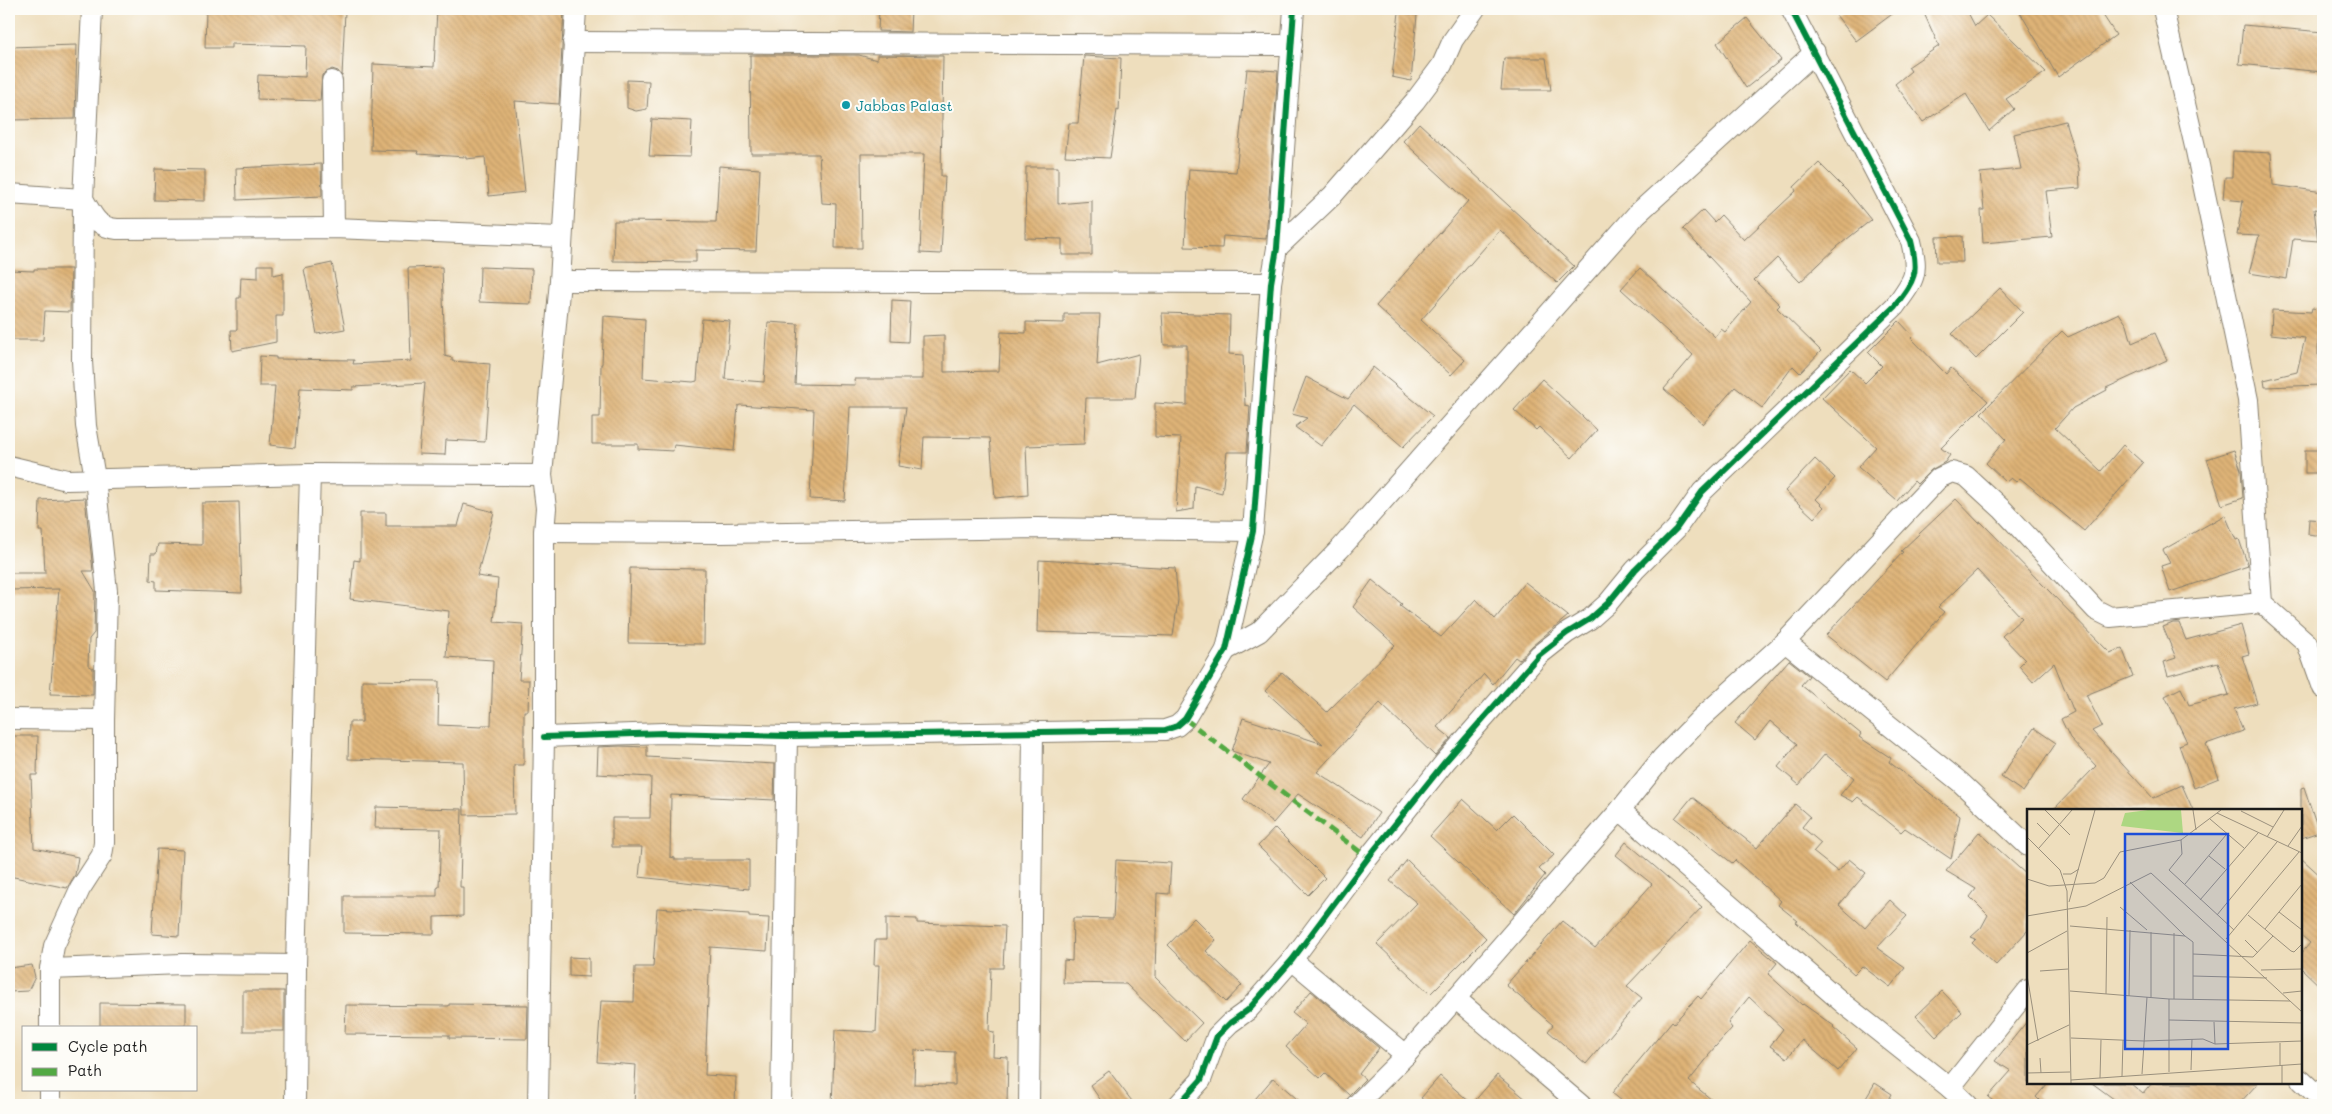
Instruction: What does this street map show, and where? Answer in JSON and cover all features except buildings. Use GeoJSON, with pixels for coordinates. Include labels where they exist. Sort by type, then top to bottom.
{"type":"FeatureCollection","features":[{"type":"Feature","properties":{"kind":"street"},"geometry":{"type":"LineString","coordinates":[[50,1026],[50,969],[54,946],[80,888],[102,855],[103,849],[107,591],[95,478],[86,426],[82,361],[83,199],[92,9]]}},
{"type":"Feature","properties":{"kind":"street"},"geometry":{"type":"LineString","coordinates":[[538,1105],[544,738],[544,532],[546,508],[542,475],[560,281],[561,237],[576,9]]}},
{"type":"Feature","properties":{"kind":"street"},"geometry":{"type":"LineString","coordinates":[[544,738],[663,732],[787,736],[1165,730],[1177,726],[1185,719],[1226,650],[1253,531],[1271,283],[1277,248],[1294,9]]}},
{"type":"Feature","properties":{"kind":"street"},"geometry":{"type":"LineString","coordinates":[[1277,248],[1332,196],[1414,101],[1442,65],[1453,40],[1475,9]]}},
{"type":"Feature","properties":{"kind":"street"},"geometry":{"type":"LineString","coordinates":[[1189,1102],[1202,1080],[1217,1036],[1248,1010],[1292,960],[1368,858],[1444,762],[1538,655],[1567,633],[1590,620],[1608,603],[1635,570],[1676,529],[1702,492],[1895,306],[1913,282],[1916,262],[1911,241],[1815,52],[1791,9]]}},
{"type":"Feature","properties":{"kind":"street"},"geometry":{"type":"LineString","coordinates":[[2163,9],[2196,152],[2248,400],[2262,603],[2307,643],[2323,688]]}},
{"type":"Feature","properties":{"kind":"street"},"geometry":{"type":"LineString","coordinates":[[574,42],[1292,45]]}},
{"type":"Feature","properties":{"kind":"street"},"geometry":{"type":"LineString","coordinates":[[1226,650],[1259,632],[1340,548],[1638,214],[1815,52]]}},
{"type":"Feature","properties":{"kind":"street"},"geometry":{"type":"LineString","coordinates":[[332,81],[334,228]]}},
{"type":"Feature","properties":{"kind":"street"},"geometry":{"type":"LineString","coordinates":[[9,194],[83,199]]}},
{"type":"Feature","properties":{"kind":"street"},"geometry":{"type":"LineString","coordinates":[[83,199],[104,228],[334,228],[561,237]]}},
{"type":"Feature","properties":{"kind":"street"},"geometry":{"type":"LineString","coordinates":[[560,281],[1271,283]]}},
{"type":"Feature","properties":{"kind":"street"},"geometry":{"type":"LineString","coordinates":[[9,466],[67,480],[310,474],[542,475]]}},
{"type":"Feature","properties":{"kind":"street"},"geometry":{"type":"LineString","coordinates":[[1356,1105],[1406,1055],[1620,810],[1662,758],[1785,642],[1939,478],[1952,472],[1966,476],[2003,510],[2096,610],[2110,617],[2262,603]]}},
{"type":"Feature","properties":{"kind":"street"},"geometry":{"type":"LineString","coordinates":[[295,1105],[296,965],[310,474]]}},
{"type":"Feature","properties":{"kind":"street"},"geometry":{"type":"LineString","coordinates":[[544,532],[722,533],[1036,528],[1253,531]]}},
{"type":"Feature","properties":{"kind":"street"},"geometry":{"type":"LineString","coordinates":[[1785,642],[1960,782],[2027,845]]}},
{"type":"Feature","properties":{"kind":"street"},"geometry":{"type":"LineString","coordinates":[[9,719],[104,720]]}},
{"type":"Feature","properties":{"kind":"street"},"geometry":{"type":"LineString","coordinates":[[1029,1105],[1033,731]]}},
{"type":"Feature","properties":{"kind":"street"},"geometry":{"type":"LineString","coordinates":[[782,1105],[787,736]]}},
{"type":"Feature","properties":{"kind":"street"},"geometry":{"type":"LineString","coordinates":[[1620,810],[1844,1004],[1950,1088],[1968,1105]]}},
{"type":"Feature","properties":{"kind":"street"},"geometry":{"type":"LineString","coordinates":[[1292,960],[1406,1055]]}},
{"type":"Feature","properties":{"kind":"street"},"geometry":{"type":"LineString","coordinates":[[50,969],[182,964],[296,965]]}},
{"type":"Feature","properties":{"kind":"street"},"geometry":{"type":"LineString","coordinates":[[1950,1088],[2027,991]]}},
{"type":"Feature","properties":{"kind":"street"},"geometry":{"type":"LineString","coordinates":[[1455,998],[1581,1105]]}},
{"type":"Feature","properties":{"kind":"street"},"geometry":{"type":"LineString","coordinates":[[2302,1081],[2317,1097]]}},
{"type":"Feature","properties":{"kind":"street"},"geometry":{"type":"LineString","coordinates":[[50,1092],[50,1105]]}},
{"type":"Feature","properties":{"kind":"marked path"},"geometry":{"type":"LineString","coordinates":[[1185,719],[1368,858]]}},
{"type":"Feature","properties":{"kind":"cycle path"},"geometry":{"type":"LineString","coordinates":[[544,737],[663,733],[787,736],[1165,730],[1177,726],[1185,719],[1226,650],[1253,531],[1271,283],[1277,248],[1294,9]]}},
{"type":"Feature","properties":{"kind":"cycle path"},"geometry":{"type":"LineString","coordinates":[[1178,1105],[1201,1080],[1217,1036],[1230,1023],[1248,1010],[1292,960],[1368,858],[1445,762],[1539,655],[1567,633],[1590,619],[1608,603],[1635,570],[1676,529],[1702,492],[1895,306],[1911,282],[1915,269],[1911,241],[1791,9]]}},
{"type":"Feature","properties":{"kind":"place","name":"Jabbas Palast"},"geometry":{"type":"Point","coordinates":[846,105]}}]}
